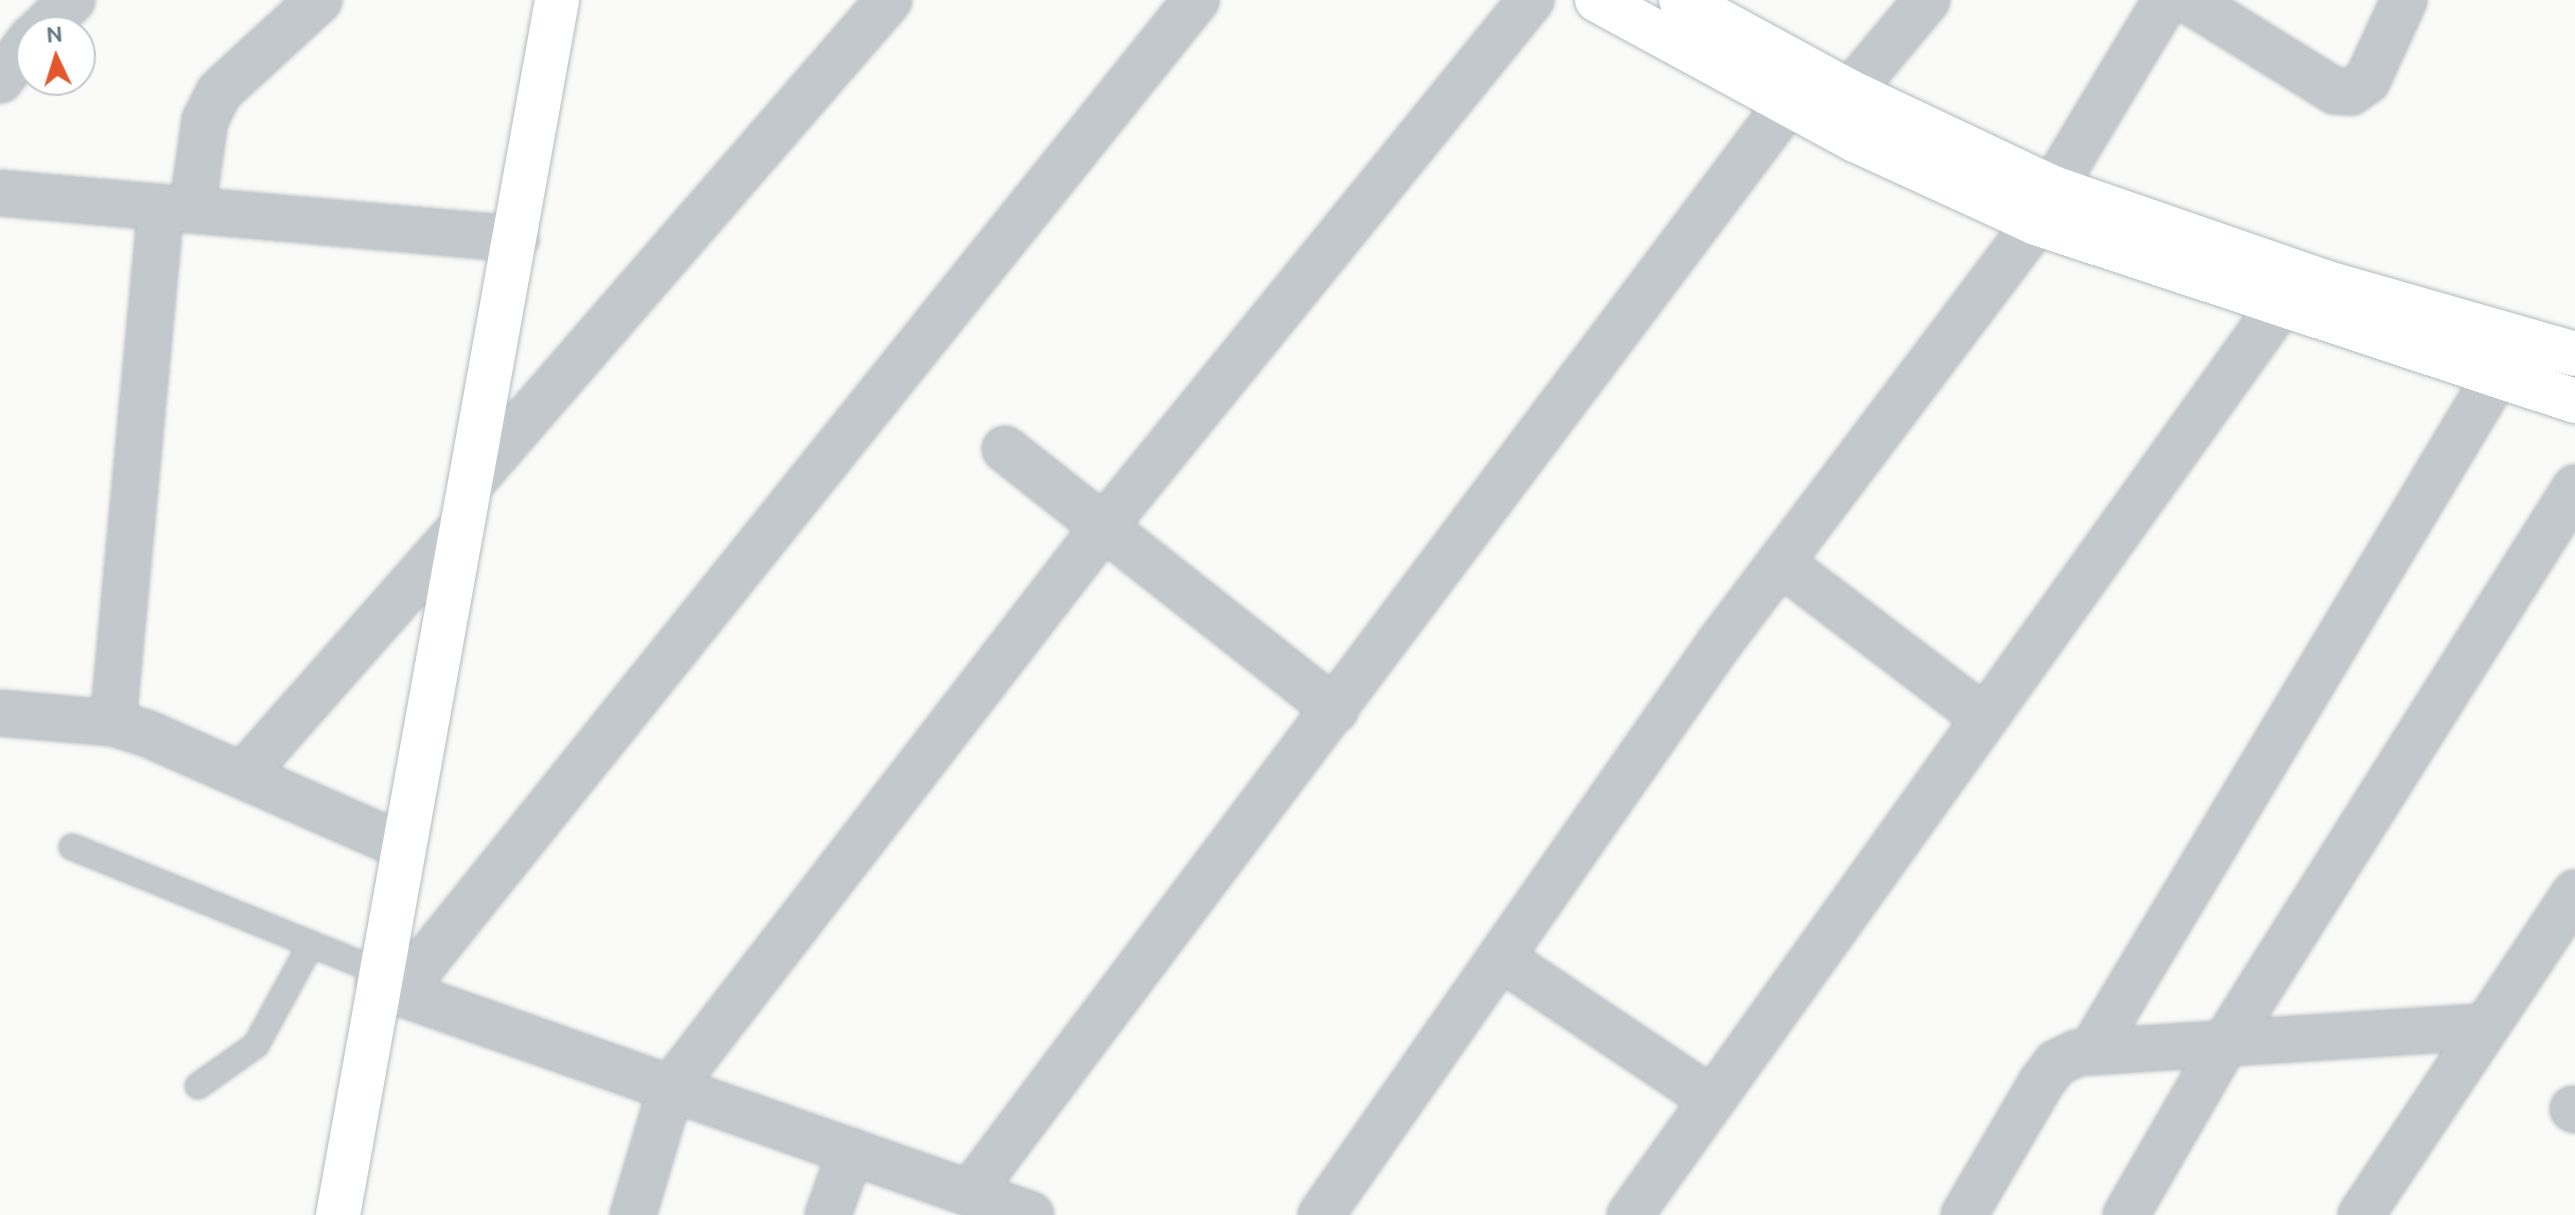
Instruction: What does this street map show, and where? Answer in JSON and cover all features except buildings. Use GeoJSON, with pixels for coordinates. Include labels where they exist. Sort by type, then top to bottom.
{"type":"FeatureCollection","features":[{"type":"Feature","properties":{"kind":"main road"},"geometry":{"type":"LineString","coordinates":[[338,1215],[386,983],[402,846],[516,239],[557,0]]}},
{"type":"Feature","properties":{"kind":"main road"},"geometry":{"type":"LineString","coordinates":[[1597,0],[1788,103],[2045,205],[2280,305],[2575,401]]}},
{"type":"Feature","properties":{"kind":"main road"},"geometry":{"type":"LineString","coordinates":[[1687,1],[2045,205],[2575,354]]}},
{"type":"Feature","properties":{"kind":"street"},"geometry":{"type":"LineString","coordinates":[[56,16],[72,0]]}},
{"type":"Feature","properties":{"kind":"street"},"geometry":{"type":"LineString","coordinates":[[113,723],[176,209],[205,120],[219,92],[319,0]]}},
{"type":"Feature","properties":{"kind":"street"},"geometry":{"type":"LineString","coordinates":[[470,484],[889,0]]}},
{"type":"Feature","properties":{"kind":"street"},"geometry":{"type":"LineString","coordinates":[[1030,1215],[386,983],[1196,0]]}},
{"type":"Feature","properties":{"kind":"street"},"geometry":{"type":"LineString","coordinates":[[633,1215],[671,1088],[1106,524],[1531,0]]}},
{"type":"Feature","properties":{"kind":"street"},"geometry":{"type":"LineString","coordinates":[[1850,92],[1927,0]]}},
{"type":"Feature","properties":{"kind":"street"},"geometry":{"type":"LineString","coordinates":[[1321,1215],[1781,563],[2045,205],[2166,0]]}},
{"type":"Feature","properties":{"kind":"street"},"geometry":{"type":"LineString","coordinates":[[2188,0],[2335,91],[2351,92],[2367,81],[2404,0]]}},
{"type":"Feature","properties":{"kind":"street"},"geometry":{"type":"LineString","coordinates":[[0,80],[16,59]]}},
{"type":"Feature","properties":{"kind":"street"},"geometry":{"type":"LineString","coordinates":[[970,1193],[1788,103]]}},
{"type":"Feature","properties":{"kind":"street"},"geometry":{"type":"LineString","coordinates":[[0,193],[516,239]]}},
{"type":"Feature","properties":{"kind":"street"},"geometry":{"type":"LineString","coordinates":[[1630,1215],[1710,1098],[2280,305]]}},
{"type":"Feature","properties":{"kind":"street"},"geometry":{"type":"LineString","coordinates":[[2092,1050],[2496,376]]}},
{"type":"Feature","properties":{"kind":"street"},"geometry":{"type":"LineString","coordinates":[[1005,449],[1106,524],[1335,710]]}},
{"type":"Feature","properties":{"kind":"street"},"geometry":{"type":"LineString","coordinates":[[2126,1215],[2227,1040],[2575,488]]}},
{"type":"Feature","properties":{"kind":"street"},"geometry":{"type":"LineString","coordinates":[[244,774],[461,528]]}},
{"type":"Feature","properties":{"kind":"street"},"geometry":{"type":"LineString","coordinates":[[1781,563],[1983,717]]}},
{"type":"Feature","properties":{"kind":"street"},"geometry":{"type":"LineString","coordinates":[[0,713],[113,723],[244,774],[402,846]]}},
{"type":"Feature","properties":{"kind":"street"},"geometry":{"type":"LineString","coordinates":[[2361,1215],[2575,893]]}},
{"type":"Feature","properties":{"kind":"street"},"geometry":{"type":"LineString","coordinates":[[1501,958],[1710,1098]]}},
{"type":"Feature","properties":{"kind":"street"},"geometry":{"type":"LineString","coordinates":[[1964,1215],[2056,1063],[2092,1050],[2484,1027]]}},
{"type":"Feature","properties":{"kind":"street"},"geometry":{"type":"LineString","coordinates":[[828,1215],[851,1151]]}},
{"type":"Feature","properties":{"kind":"lane"},"geometry":{"type":"LineString","coordinates":[[72,847],[311,944],[386,983]]}},
{"type":"Feature","properties":{"kind":"lane"},"geometry":{"type":"LineString","coordinates":[[198,1086],[256,1045],[286,999],[311,944]]}}]}
